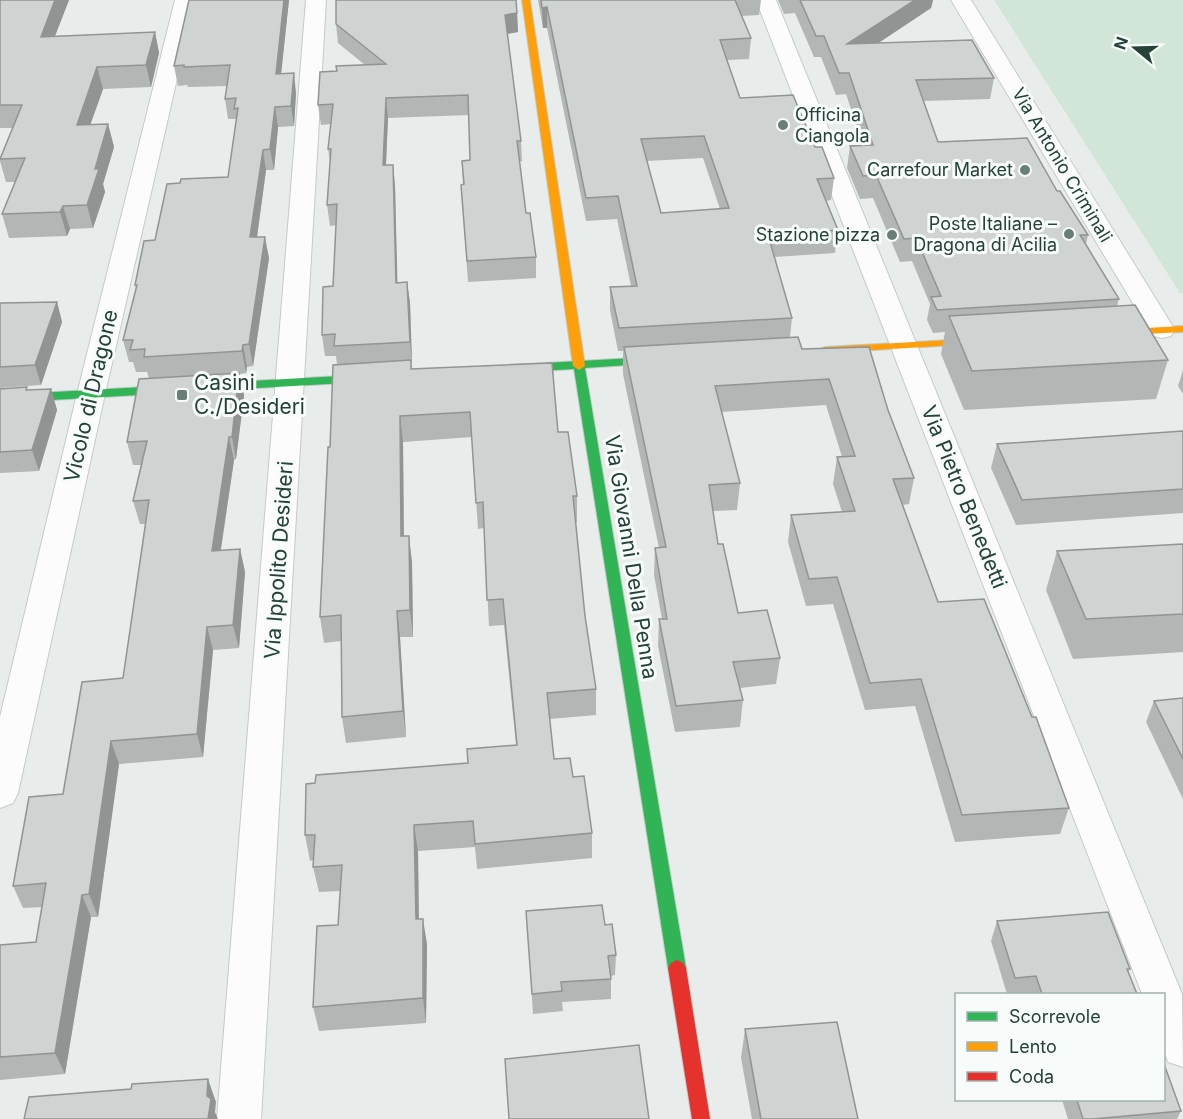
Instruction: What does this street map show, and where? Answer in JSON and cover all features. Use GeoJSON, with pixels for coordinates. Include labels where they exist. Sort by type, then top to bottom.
{"type":"FeatureCollection","features":[{"type":"Feature","properties":{"kind":"street","name":"Vicolo di Dragone"},"geometry":{"type":"LineString","coordinates":[[0,793],[91,394],[185,0]]}},
{"type":"Feature","properties":{"kind":"street","name":"Via Ippolito Desideri"},"geometry":{"type":"LineString","coordinates":[[239,1119],[316,0]]}},
{"type":"Feature","properties":{"kind":"street","name":"Via Giovanni Della Penna"},"geometry":{"type":"LineString","coordinates":[[526,0],[579,365],[701,1119]]}},
{"type":"Feature","properties":{"kind":"street","name":"Via Pietro Benedetti"},"geometry":{"type":"LineString","coordinates":[[766,0],[1162,993]]}},
{"type":"Feature","properties":{"kind":"street","name":"Via Antonio Criminali"},"geometry":{"type":"LineString","coordinates":[[961,0],[1173,329]]}},
{"type":"Feature","properties":{"kind":"street"},"geometry":{"type":"LineString","coordinates":[[1092,334],[1173,329]]}},
{"type":"Feature","properties":{"kind":"street"},"geometry":{"type":"LineString","coordinates":[[811,351],[998,340]]}},
{"type":"Feature","properties":{"kind":"street"},"geometry":{"type":"LineString","coordinates":[[499,370],[683,359]]}},
{"type":"Feature","properties":{"kind":"street"},"geometry":{"type":"LineString","coordinates":[[0,399],[395,377]]}},
{"type":"Feature","properties":{"kind":"street"},"geometry":{"type":"LineString","coordinates":[[1165,1002],[1183,1048]]}},
{"type":"Feature","properties":{"kind":"green space"},"geometry":{"type":"Polygon","coordinates":[[[994,0],[1183,0],[1183,293],[1180,293],[994,0]]]}},
{"type":"Feature","properties":{"kind":"building"},"geometry":{"type":"Polygon","coordinates":[[[0,0],[55,0],[41,37],[155,32],[146,65],[97,67],[77,125],[108,124],[95,169],[99,169],[87,205],[63,206],[60,212],[2,214],[25,158],[0,159],[22,105],[0,105],[0,0]]]}},
{"type":"Feature","properties":{"kind":"building"},"geometry":{"type":"Polygon","coordinates":[[[189,0],[284,0],[276,74],[294,73],[291,106],[275,107],[270,149],[263,150],[250,237],[265,237],[249,344],[243,345],[242,351],[144,357],[145,349],[130,350],[133,340],[123,340],[137,285],[135,285],[144,241],[155,240],[167,184],[180,183],[181,179],[228,177],[238,108],[234,109],[236,98],[225,99],[230,65],[174,66],[189,0]]]}},
{"type":"Feature","properties":{"kind":"building"},"geometry":{"type":"Polygon","coordinates":[[[336,0],[516,0],[517,13],[505,15],[521,141],[517,141],[526,213],[530,213],[536,257],[467,261],[461,185],[464,184],[462,161],[470,160],[468,95],[386,98],[383,165],[393,165],[396,283],[407,282],[410,342],[334,346],[335,334],[322,335],[323,287],[333,286],[337,204],[327,205],[331,149],[328,149],[333,104],[318,105],[320,72],[337,71],[336,66],[386,64],[336,24],[336,0]]]}},
{"type":"Feature","properties":{"kind":"building"},"geometry":{"type":"Polygon","coordinates":[[[541,0],[735,0],[751,38],[720,40],[740,98],[793,95],[815,147],[822,147],[834,178],[817,179],[838,230],[768,235],[792,318],[619,328],[610,287],[637,286],[618,196],[586,198],[547,7],[542,8],[541,0]],[[704,136],[641,139],[661,213],[729,208],[704,136]]]}},
{"type":"Feature","properties":{"kind":"building"},"geometry":{"type":"Polygon","coordinates":[[[800,0],[915,0],[847,44],[972,40],[994,78],[916,80],[938,142],[1027,138],[1057,191],[1060,191],[1088,235],[1080,235],[1119,299],[937,310],[931,297],[941,296],[916,238],[904,239],[876,175],[863,176],[850,146],[873,145],[849,73],[839,73],[824,36],[816,36],[800,0]]]}},
{"type":"Feature","properties":{"kind":"building"},"geometry":{"type":"Polygon","coordinates":[[[57,302],[35,365],[0,367],[0,303],[57,302]]]}},
{"type":"Feature","properties":{"kind":"building"},"geometry":{"type":"Polygon","coordinates":[[[1135,305],[1168,360],[972,371],[949,316],[1135,305]]]}},
{"type":"Feature","properties":{"kind":"building"},"geometry":{"type":"Polygon","coordinates":[[[798,337],[802,349],[869,347],[888,410],[914,478],[893,479],[938,602],[984,599],[1032,717],[1036,717],[1069,808],[962,815],[921,679],[870,683],[837,577],[809,579],[791,515],[855,511],[837,457],[855,456],[829,379],[715,386],[740,483],[709,485],[718,544],[723,544],[738,613],[767,610],[780,658],[733,662],[743,700],[676,706],[659,619],[667,619],[655,548],[666,547],[624,347],[798,337]]]}},
{"type":"Feature","properties":{"kind":"building"},"geometry":{"type":"Polygon","coordinates":[[[411,360],[411,369],[552,363],[558,432],[568,432],[577,496],[573,496],[585,616],[596,689],[547,693],[554,759],[570,758],[573,777],[584,776],[592,833],[475,844],[473,821],[414,825],[416,919],[423,919],[423,998],[313,1007],[317,926],[338,925],[342,865],[313,867],[315,835],[305,835],[306,784],[315,783],[316,775],[468,763],[467,749],[517,745],[503,599],[487,600],[483,502],[476,503],[470,412],[400,416],[401,536],[409,536],[410,610],[397,611],[403,711],[342,717],[341,615],[320,617],[333,365],[411,360]]]}},
{"type":"Feature","properties":{"kind":"building"},"geometry":{"type":"Polygon","coordinates":[[[239,373],[232,437],[229,437],[212,551],[240,549],[233,625],[207,627],[197,734],[111,741],[89,894],[82,895],[55,1053],[0,1057],[0,945],[36,942],[46,883],[13,886],[29,797],[63,794],[82,682],[123,678],[149,500],[133,501],[147,441],[127,442],[139,379],[239,373]]]}},
{"type":"Feature","properties":{"kind":"building"},"geometry":{"type":"Polygon","coordinates":[[[27,387],[26,390],[51,389],[32,450],[0,452],[0,389],[27,387]]]}},
{"type":"Feature","properties":{"kind":"building"},"geometry":{"type":"Polygon","coordinates":[[[1183,431],[1183,489],[1022,500],[997,444],[1183,431]]]}},
{"type":"Feature","properties":{"kind":"building"},"geometry":{"type":"Polygon","coordinates":[[[1183,544],[1183,614],[1086,619],[1057,551],[1183,544]]]}},
{"type":"Feature","properties":{"kind":"building"},"geometry":{"type":"Polygon","coordinates":[[[1183,698],[1183,759],[1154,701],[1183,698]]]}},
{"type":"Feature","properties":{"kind":"building"},"geometry":{"type":"Polygon","coordinates":[[[602,905],[605,925],[612,924],[616,955],[608,956],[611,979],[561,982],[562,991],[532,994],[526,911],[602,905]]]}},
{"type":"Feature","properties":{"kind":"building"},"geometry":{"type":"Polygon","coordinates":[[[1108,912],[1137,993],[1042,993],[1036,976],[1015,978],[997,921],[1108,912]]]}},
{"type":"Feature","properties":{"kind":"building"},"geometry":{"type":"Polygon","coordinates":[[[837,1022],[858,1119],[761,1119],[745,1029],[837,1022]]]}},
{"type":"Feature","properties":{"kind":"building"},"geometry":{"type":"Polygon","coordinates":[[[639,1045],[649,1119],[509,1119],[505,1059],[639,1045]]]}},
{"type":"Feature","properties":{"kind":"building"},"geometry":{"type":"Polygon","coordinates":[[[1165,1067],[1181,1111],[1093,1119],[1083,1119],[1077,1101],[1165,1101],[1165,1067]]]}},
{"type":"Feature","properties":{"kind":"building"},"geometry":{"type":"Polygon","coordinates":[[[208,1079],[207,1096],[211,1099],[208,1119],[24,1119],[29,1097],[131,1089],[132,1084],[208,1079]]]}},
{"type":"Feature","properties":{"kind":"traffic: fast"},"geometry":{"type":"LineString","coordinates":[[508,369],[669,360]]}},
{"type":"Feature","properties":{"kind":"traffic: fast"},"geometry":{"type":"LineString","coordinates":[[579,366],[677,968]]}},
{"type":"Feature","properties":{"kind":"traffic: fast"},"geometry":{"type":"LineString","coordinates":[[0,399],[376,378]]}},
{"type":"Feature","properties":{"kind":"traffic: slow"},"geometry":{"type":"LineString","coordinates":[[526,0],[579,366]]}},
{"type":"Feature","properties":{"kind":"traffic: slow"},"geometry":{"type":"LineString","coordinates":[[1107,333],[1183,329]]}},
{"type":"Feature","properties":{"kind":"traffic: slow"},"geometry":{"type":"LineString","coordinates":[[825,350],[986,341]]}},
{"type":"Feature","properties":{"kind":"traffic: jam"},"geometry":{"type":"LineString","coordinates":[[677,968],[701,1119]]}},
{"type":"Feature","properties":{"kind":"place","name":"Officina Ciangola"},"geometry":{"type":"Point","coordinates":[783,125]}},
{"type":"Feature","properties":{"kind":"place","name":"Carrefour Market"},"geometry":{"type":"Point","coordinates":[1025,170]}},
{"type":"Feature","properties":{"kind":"place","name":"Poste Italiane – Dragona di Acilia"},"geometry":{"type":"Point","coordinates":[1069,234]}},
{"type":"Feature","properties":{"kind":"place","name":"Stazione pizza"},"geometry":{"type":"Point","coordinates":[892,235]}},
{"type":"Feature","properties":{"kind":"place","name":"Casini C./Desideri"},"geometry":{"type":"Point","coordinates":[182,395]}}]}
